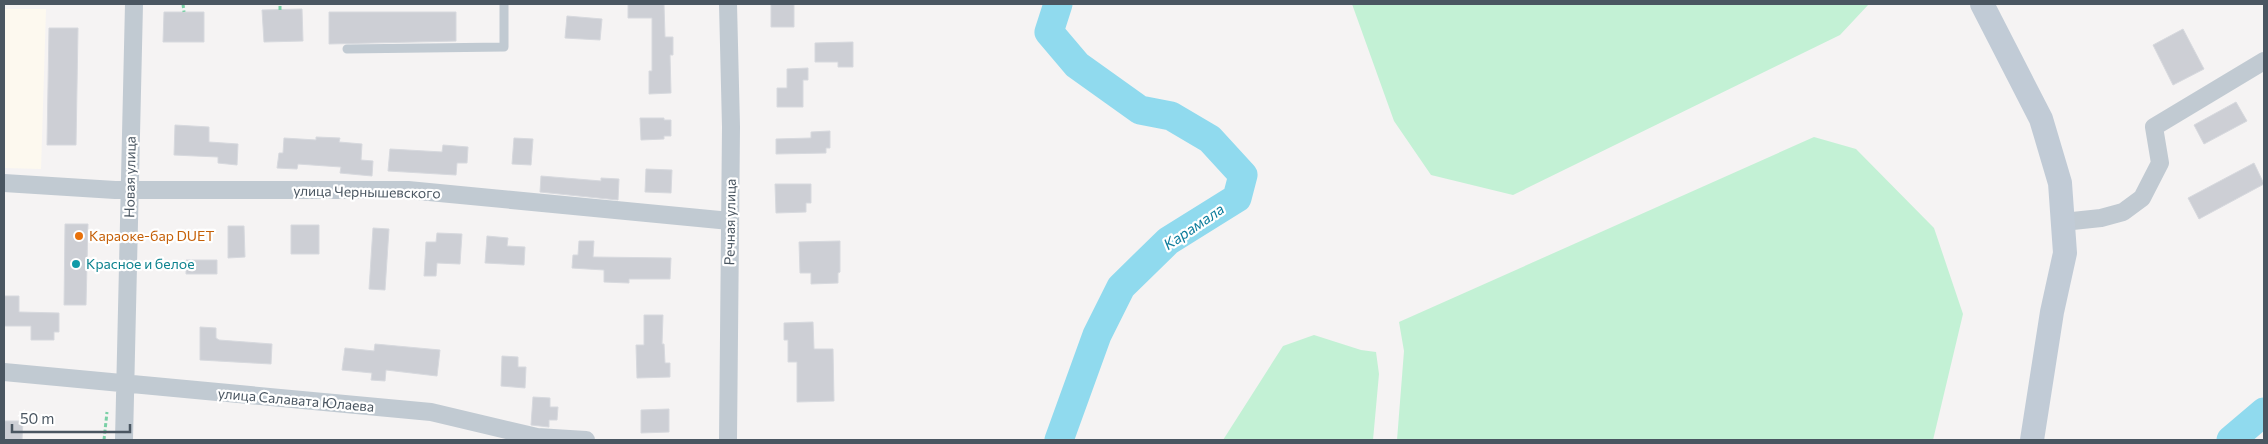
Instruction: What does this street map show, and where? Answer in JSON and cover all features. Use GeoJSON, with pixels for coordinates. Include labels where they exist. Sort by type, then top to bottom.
{"type":"FeatureCollection","features":[{"type":"Feature","properties":{"kind":"street","name":"Новая улица"},"geometry":{"type":"LineString","coordinates":[[124,440],[127,383],[134,4]]}},
{"type":"Feature","properties":{"kind":"street","name":"Речная улица"},"geometry":{"type":"LineString","coordinates":[[728,4],[731,128],[728,440]]}},
{"type":"Feature","properties":{"kind":"street"},"geometry":{"type":"LineString","coordinates":[[1982,4],[2041,120],[2060,184],[2065,253],[2052,312],[2032,440]]}},
{"type":"Feature","properties":{"kind":"street"},"geometry":{"type":"LineString","coordinates":[[2063,222],[2101,218],[2123,212],[2142,198],[2160,162],[2154,127],[2264,61]]}},
{"type":"Feature","properties":{"kind":"street","name":"улица Чернышевского"},"geometry":{"type":"LineString","coordinates":[[4,183],[72,189],[408,190],[730,221]]}},
{"type":"Feature","properties":{"kind":"street","name":"улица Салавата Юлаева"},"geometry":{"type":"LineString","coordinates":[[4,372],[431,412],[537,437],[586,440]]}},
{"type":"Feature","properties":{"kind":"lane"},"geometry":{"type":"LineString","coordinates":[[347,49],[504,47],[504,4]]}},
{"type":"Feature","properties":{"kind":"path"},"geometry":{"type":"LineString","coordinates":[[183,4],[184,12]]}},
{"type":"Feature","properties":{"kind":"path"},"geometry":{"type":"LineString","coordinates":[[280,4],[280,10]]}},
{"type":"Feature","properties":{"kind":"shaded area"},"geometry":{"type":"Polygon","coordinates":[[[4,9],[46,9],[41,169],[4,168],[4,9]]]}},
{"type":"Feature","properties":{"kind":"green space"},"geometry":{"type":"Polygon","coordinates":[[[1352,4],[1869,4],[1840,35],[1513,195],[1431,175],[1394,121],[1352,4]]]}},
{"type":"Feature","properties":{"kind":"green space"},"geometry":{"type":"Polygon","coordinates":[[[1814,137],[1856,149],[1934,228],[1963,314],[1933,440],[1397,440],[1404,351],[1399,322],[1814,137]]]}},
{"type":"Feature","properties":{"kind":"green space"},"geometry":{"type":"Polygon","coordinates":[[[1314,335],[1361,350],[1376,352],[1379,374],[1373,440],[1223,440],[1283,346],[1314,335]]]}},
{"type":"Feature","properties":{"kind":"building"},"geometry":{"type":"Polygon","coordinates":[[[628,4],[664,4],[665,37],[673,37],[673,55],[670,55],[671,93],[649,94],[649,71],[652,71],[652,18],[628,18],[628,4]]]}},
{"type":"Feature","properties":{"kind":"building"},"geometry":{"type":"Polygon","coordinates":[[[771,4],[794,4],[794,27],[771,27],[771,4]]]}},
{"type":"Feature","properties":{"kind":"building"},"geometry":{"type":"Polygon","coordinates":[[[302,9],[303,41],[264,42],[262,10],[302,9]]]}},
{"type":"Feature","properties":{"kind":"building"},"geometry":{"type":"Polygon","coordinates":[[[164,12],[204,12],[204,42],[163,42],[164,12]]]}},
{"type":"Feature","properties":{"kind":"building"},"geometry":{"type":"Polygon","coordinates":[[[329,12],[456,12],[456,41],[329,44],[329,12]]]}},
{"type":"Feature","properties":{"kind":"building"},"geometry":{"type":"Polygon","coordinates":[[[567,16],[602,19],[600,40],[565,38],[567,16]]]}},
{"type":"Feature","properties":{"kind":"building"},"geometry":{"type":"Polygon","coordinates":[[[49,28],[78,28],[76,145],[47,145],[49,28]]]}},
{"type":"Feature","properties":{"kind":"building"},"geometry":{"type":"Polygon","coordinates":[[[2183,29],[2204,69],[2173,85],[2153,45],[2183,29]]]}},
{"type":"Feature","properties":{"kind":"building"},"geometry":{"type":"Polygon","coordinates":[[[853,42],[853,67],[838,67],[838,62],[815,62],[815,43],[853,42]]]}},
{"type":"Feature","properties":{"kind":"building"},"geometry":{"type":"Polygon","coordinates":[[[808,68],[808,80],[803,80],[803,107],[777,107],[777,88],[787,88],[787,69],[808,68]]]}},
{"type":"Feature","properties":{"kind":"building"},"geometry":{"type":"Polygon","coordinates":[[[2236,102],[2247,121],[2204,144],[2194,125],[2236,102]]]}},
{"type":"Feature","properties":{"kind":"building"},"geometry":{"type":"Polygon","coordinates":[[[640,118],[664,118],[664,120],[671,120],[671,136],[664,136],[664,139],[641,140],[640,118]]]}},
{"type":"Feature","properties":{"kind":"building"},"geometry":{"type":"Polygon","coordinates":[[[175,125],[209,127],[209,142],[238,144],[237,165],[218,163],[218,157],[174,155],[175,125]]]}},
{"type":"Feature","properties":{"kind":"building"},"geometry":{"type":"Polygon","coordinates":[[[830,131],[830,148],[826,148],[826,153],[776,154],[776,139],[811,138],[811,132],[830,131]]]}},
{"type":"Feature","properties":{"kind":"building"},"geometry":{"type":"Polygon","coordinates":[[[316,137],[340,138],[339,142],[362,144],[361,160],[373,161],[372,176],[340,173],[341,167],[298,164],[297,169],[277,168],[279,153],[283,153],[284,138],[316,140],[316,137]]]}},
{"type":"Feature","properties":{"kind":"building"},"geometry":{"type":"Polygon","coordinates":[[[514,138],[533,139],[531,165],[512,164],[514,138]]]}},
{"type":"Feature","properties":{"kind":"building"},"geometry":{"type":"Polygon","coordinates":[[[443,145],[468,147],[467,163],[457,163],[456,175],[388,171],[390,149],[442,152],[443,145]]]}},
{"type":"Feature","properties":{"kind":"building"},"geometry":{"type":"Polygon","coordinates":[[[2254,163],[2264,184],[2199,219],[2188,198],[2254,163]]]}},
{"type":"Feature","properties":{"kind":"building"},"geometry":{"type":"Polygon","coordinates":[[[646,169],[672,170],[671,193],[645,192],[646,169]]]}},
{"type":"Feature","properties":{"kind":"building"},"geometry":{"type":"Polygon","coordinates":[[[541,176],[601,181],[601,178],[619,179],[618,200],[540,192],[541,176]]]}},
{"type":"Feature","properties":{"kind":"building"},"geometry":{"type":"Polygon","coordinates":[[[775,184],[811,184],[811,203],[806,203],[806,212],[776,213],[775,184]]]}},
{"type":"Feature","properties":{"kind":"building","name":"Красное и белое"},"geometry":{"type":"Polygon","coordinates":[[[65,224],[88,224],[86,305],[64,305],[65,224]]]}},
{"type":"Feature","properties":{"kind":"building"},"geometry":{"type":"Polygon","coordinates":[[[291,225],[319,225],[319,254],[291,254],[291,225]]]}},
{"type":"Feature","properties":{"kind":"building"},"geometry":{"type":"Polygon","coordinates":[[[228,226],[244,226],[245,257],[228,258],[228,226]]]}},
{"type":"Feature","properties":{"kind":"building"},"geometry":{"type":"Polygon","coordinates":[[[373,228],[389,229],[385,290],[369,289],[373,228]]]}},
{"type":"Feature","properties":{"kind":"building"},"geometry":{"type":"Polygon","coordinates":[[[437,233],[462,234],[460,264],[437,263],[436,276],[424,276],[426,242],[436,242],[437,233]]]}},
{"type":"Feature","properties":{"kind":"building"},"geometry":{"type":"Polygon","coordinates":[[[487,236],[508,238],[507,246],[525,247],[524,265],[485,263],[487,236]]]}},
{"type":"Feature","properties":{"kind":"building"},"geometry":{"type":"Polygon","coordinates":[[[579,241],[594,241],[593,257],[671,258],[670,279],[629,279],[629,283],[604,282],[604,270],[572,268],[573,255],[578,255],[579,241]]]}},
{"type":"Feature","properties":{"kind":"building"},"geometry":{"type":"Polygon","coordinates":[[[840,241],[838,283],[811,284],[811,273],[800,273],[799,242],[840,241]]]}},
{"type":"Feature","properties":{"kind":"building"},"geometry":{"type":"Polygon","coordinates":[[[186,260],[217,260],[217,274],[186,274],[186,260]]]}},
{"type":"Feature","properties":{"kind":"building"},"geometry":{"type":"Polygon","coordinates":[[[4,296],[19,296],[19,312],[59,313],[59,332],[54,332],[54,340],[31,340],[31,326],[4,326],[4,296]]]}},
{"type":"Feature","properties":{"kind":"building"},"geometry":{"type":"Polygon","coordinates":[[[644,315],[663,315],[662,344],[664,344],[665,363],[670,363],[670,377],[637,378],[636,345],[644,345],[644,315]]]}},
{"type":"Feature","properties":{"kind":"building"},"geometry":{"type":"Polygon","coordinates":[[[813,322],[814,349],[833,349],[834,401],[797,402],[797,362],[788,362],[788,340],[784,340],[784,323],[813,322]]]}},
{"type":"Feature","properties":{"kind":"building"},"geometry":{"type":"Polygon","coordinates":[[[200,327],[216,328],[216,338],[219,340],[272,344],[271,364],[200,360],[200,327]]]}},
{"type":"Feature","properties":{"kind":"building"},"geometry":{"type":"Polygon","coordinates":[[[375,344],[440,350],[437,376],[386,370],[385,381],[371,380],[372,373],[342,370],[345,348],[374,351],[375,344]]]}},
{"type":"Feature","properties":{"kind":"building"},"geometry":{"type":"Polygon","coordinates":[[[502,356],[518,357],[518,367],[526,367],[525,388],[501,386],[502,356]]]}},
{"type":"Feature","properties":{"kind":"building"},"geometry":{"type":"Polygon","coordinates":[[[533,397],[550,398],[550,407],[558,407],[557,420],[549,420],[549,427],[531,425],[533,397]]]}},
{"type":"Feature","properties":{"kind":"building"},"geometry":{"type":"Polygon","coordinates":[[[669,409],[669,432],[641,433],[641,410],[669,409]]]}},
{"type":"Feature","properties":{"kind":"building"},"geometry":{"type":"Polygon","coordinates":[[[4,421],[23,421],[22,440],[4,440],[4,421]]]}},
{"type":"Feature","properties":{"kind":"waterway","name":"Карамала"},"geometry":{"type":"LineString","coordinates":[[1058,4],[1049,32],[1077,65],[1140,110],[1171,116],[1210,139],[1243,175],[1237,198],[1168,241],[1121,287],[1097,335],[1059,440]]}},
{"type":"Feature","properties":{"kind":"waterway"},"geometry":{"type":"LineString","coordinates":[[2231,440],[2264,412]]}},
{"type":"Feature","properties":{"kind":"place","name":"Караоке-бар DUET"},"geometry":{"type":"Point","coordinates":[79,236]}},
{"type":"Feature","properties":{"kind":"place","name":"Красное и белое"},"geometry":{"type":"Point","coordinates":[76,264]}}]}
